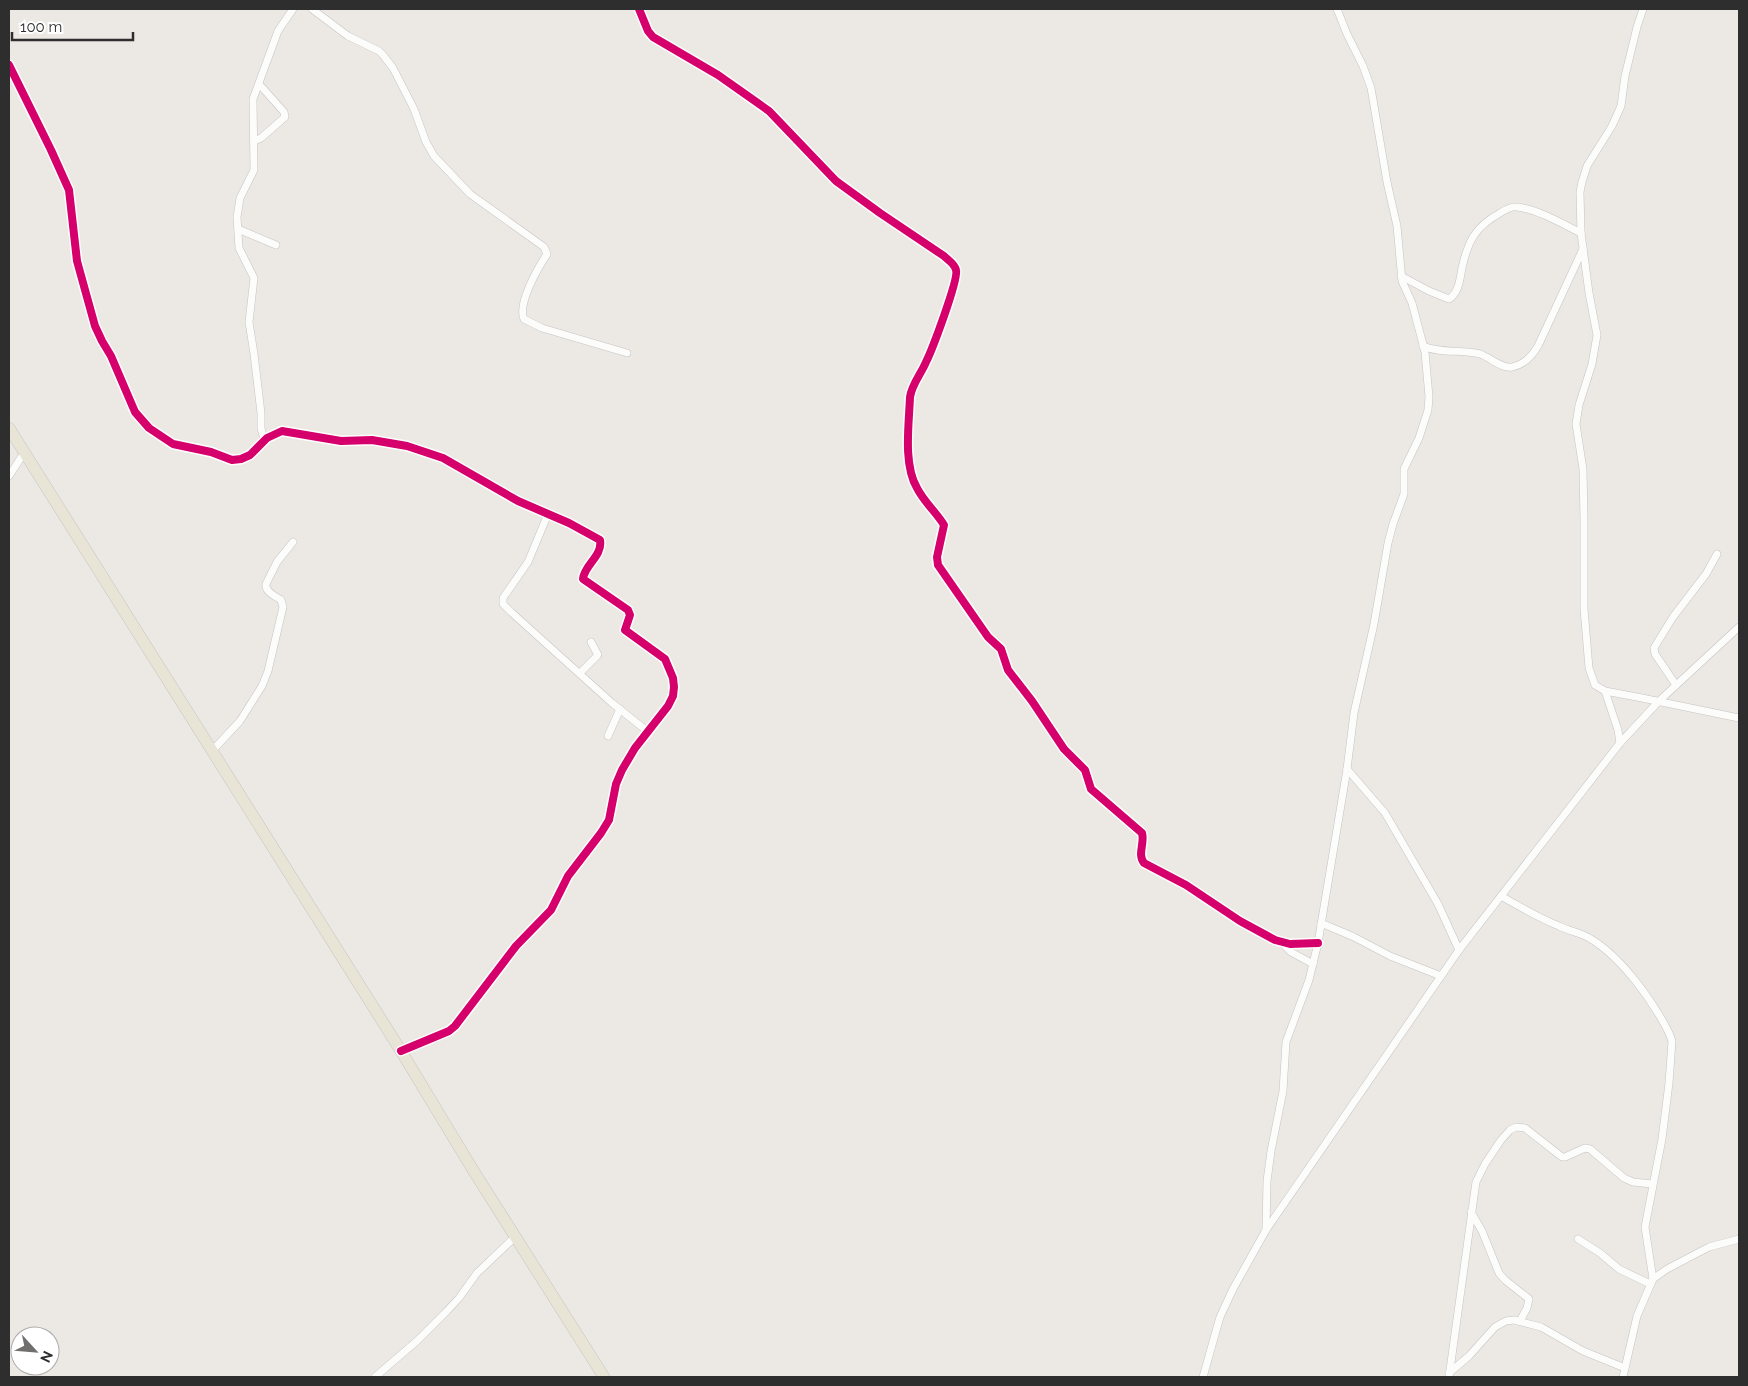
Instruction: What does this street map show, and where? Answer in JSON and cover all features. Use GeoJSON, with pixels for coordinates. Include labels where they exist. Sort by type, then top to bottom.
{"type":"FeatureCollection","features":[{"type":"Feature","properties":{"kind":"main road"},"geometry":{"type":"LineString","coordinates":[[9,428],[604,1377]]}},
{"type":"Feature","properties":{"kind":"street"},"geometry":{"type":"LineString","coordinates":[[264,440],[249,322],[254,278],[239,248],[237,217],[240,198],[254,170],[252,105],[278,31],[293,9]]}},
{"type":"Feature","properties":{"kind":"street"},"geometry":{"type":"LineString","coordinates":[[312,9],[348,36],[379,51],[383,55],[393,68],[410,100],[426,142],[434,156],[470,194],[544,247],[547,254],[534,277],[523,306],[524,319],[542,328],[627,353]]}},
{"type":"Feature","properties":{"kind":"street"},"geometry":{"type":"LineString","coordinates":[[639,9],[648,31],[653,37],[726,80],[769,111],[836,181],[952,263],[957,277],[931,351],[912,389],[910,397],[908,452],[911,474],[917,489],[944,526],[937,557],[938,565],[966,602],[986,634],[1000,649],[1008,670],[1032,701],[1064,749],[1085,770],[1091,789],[1142,833],[1141,857],[1144,863],[1186,885],[1240,921],[1281,942],[1290,944],[1318,943]]}},
{"type":"Feature","properties":{"kind":"street"},"geometry":{"type":"LineString","coordinates":[[1266,1230],[1267,1181],[1283,1091],[1286,1043],[1313,964],[1318,943],[1347,769],[1354,713],[1374,624],[1392,524],[1404,494],[1404,472],[1419,438],[1428,410],[1427,362],[1412,303],[1402,285],[1397,226],[1388,188],[1371,88],[1337,9]]}},
{"type":"Feature","properties":{"kind":"street"},"geometry":{"type":"LineString","coordinates":[[1643,9],[1625,76],[1620,106],[1612,126],[1587,166],[1582,182],[1580,201],[1583,249],[1597,335],[1592,364],[1579,405],[1576,424],[1582,469],[1584,609],[1589,668],[1595,685],[1605,691],[1739,718]]}},
{"type":"Feature","properties":{"kind":"street"},"geometry":{"type":"LineString","coordinates":[[9,65],[69,190],[77,261],[99,336],[111,356],[135,412],[149,428],[166,441],[236,460],[244,458],[272,434],[282,431],[341,441],[372,440],[407,446],[443,458],[518,501],[569,523],[600,540],[601,546],[584,574],[583,579],[628,610],[630,616],[625,628],[626,632],[662,656],[668,664],[673,678],[673,696],[668,706],[647,731],[636,748],[616,784],[610,813],[605,826],[568,876],[551,910],[516,946],[455,1026],[449,1031],[401,1051]]}},
{"type":"Feature","properties":{"kind":"street"},"geometry":{"type":"LineString","coordinates":[[254,141],[261,138],[285,117],[284,112],[259,84]]}},
{"type":"Feature","properties":{"kind":"street"},"geometry":{"type":"LineString","coordinates":[[1401,276],[1449,299],[1454,296],[1466,251],[1473,236],[1481,225],[1510,208],[1518,207],[1539,213],[1581,233]]}},
{"type":"Feature","properties":{"kind":"street"},"geometry":{"type":"LineString","coordinates":[[238,229],[276,245]]}},
{"type":"Feature","properties":{"kind":"street"},"geometry":{"type":"LineString","coordinates":[[1423,346],[1442,352],[1477,354],[1506,367],[1513,367],[1522,363],[1532,356],[1538,346],[1583,249]]}},
{"type":"Feature","properties":{"kind":"street"},"geometry":{"type":"LineString","coordinates":[[9,476],[24,453]]}},
{"type":"Feature","properties":{"kind":"street"},"geometry":{"type":"LineString","coordinates":[[548,514],[528,562],[502,600],[511,612],[647,731]]}},
{"type":"Feature","properties":{"kind":"street"},"geometry":{"type":"LineString","coordinates":[[212,752],[240,721],[265,681],[283,607],[281,600],[267,590],[266,584],[277,562],[293,542]]}},
{"type":"Feature","properties":{"kind":"street"},"geometry":{"type":"LineString","coordinates":[[1676,685],[1655,654],[1654,648],[1672,617],[1704,576],[1717,554]]}},
{"type":"Feature","properties":{"kind":"street"},"geometry":{"type":"LineString","coordinates":[[1203,1377],[1220,1317],[1233,1289],[1266,1230],[1459,950],[1620,743],[1676,685],[1739,627]]}},
{"type":"Feature","properties":{"kind":"street"},"geometry":{"type":"LineString","coordinates":[[580,673],[598,655],[591,642]]}},
{"type":"Feature","properties":{"kind":"street"},"geometry":{"type":"LineString","coordinates":[[1605,691],[1618,730],[1620,743]]}},
{"type":"Feature","properties":{"kind":"street"},"geometry":{"type":"LineString","coordinates":[[608,736],[620,709]]}},
{"type":"Feature","properties":{"kind":"street"},"geometry":{"type":"LineString","coordinates":[[1347,769],[1385,813],[1438,904],[1459,950]]}},
{"type":"Feature","properties":{"kind":"street"},"geometry":{"type":"LineString","coordinates":[[1501,896],[1556,925],[1586,936],[1598,944],[1621,965],[1641,989],[1667,1028],[1672,1041],[1672,1061],[1662,1139],[1645,1227],[1651,1282]]}},
{"type":"Feature","properties":{"kind":"street"},"geometry":{"type":"LineString","coordinates":[[1321,923],[1354,937],[1390,956],[1441,976]]}},
{"type":"Feature","properties":{"kind":"street"},"geometry":{"type":"LineString","coordinates":[[1281,942],[1291,952],[1313,964]]}},
{"type":"Feature","properties":{"kind":"street"},"geometry":{"type":"LineString","coordinates":[[1449,1375],[1476,1182],[1485,1164],[1510,1130],[1525,1128],[1562,1157],[1585,1148],[1590,1149],[1624,1178],[1633,1182],[1652,1184]]}},
{"type":"Feature","properties":{"kind":"street"},"geometry":{"type":"LineString","coordinates":[[1471,1212],[1482,1231],[1502,1277],[1529,1299],[1528,1308],[1520,1321]]}},
{"type":"Feature","properties":{"kind":"street"},"geometry":{"type":"LineString","coordinates":[[375,1377],[448,1311],[477,1273],[516,1236]]}},
{"type":"Feature","properties":{"kind":"street"},"geometry":{"type":"LineString","coordinates":[[1578,1239],[1600,1253],[1619,1269],[1651,1282]]}},
{"type":"Feature","properties":{"kind":"street"},"geometry":{"type":"LineString","coordinates":[[1623,1377],[1637,1316],[1651,1282],[1667,1269],[1710,1247],[1739,1240]]}},
{"type":"Feature","properties":{"kind":"street"},"geometry":{"type":"LineString","coordinates":[[1449,1375],[1499,1324],[1510,1320],[1540,1327],[1583,1351],[1625,1368]]}},
{"type":"Feature","properties":{"kind":"cycle path"},"geometry":{"type":"LineString","coordinates":[[639,9],[648,31],[653,37],[718,75],[769,111],[836,181],[944,256],[954,266],[956,276],[944,315],[910,397],[908,444],[910,467],[917,488],[944,525],[937,557],[938,565],[988,637],[1001,649],[1008,670],[1032,701],[1064,749],[1085,770],[1091,789],[1142,833],[1141,856],[1144,863],[1186,885],[1240,921],[1275,940],[1290,944],[1318,943]]}},
{"type":"Feature","properties":{"kind":"cycle path"},"geometry":{"type":"LineString","coordinates":[[9,65],[69,190],[77,261],[95,326],[111,356],[135,412],[149,428],[173,444],[211,452],[232,460],[250,455],[267,438],[282,431],[341,441],[372,440],[407,446],[443,458],[518,501],[569,523],[600,540],[599,551],[586,569],[583,579],[628,610],[630,615],[625,630],[665,659],[673,678],[673,696],[668,706],[635,748],[622,770],[616,784],[609,820],[568,876],[551,910],[516,946],[455,1026],[449,1031],[401,1051]]}}]}
